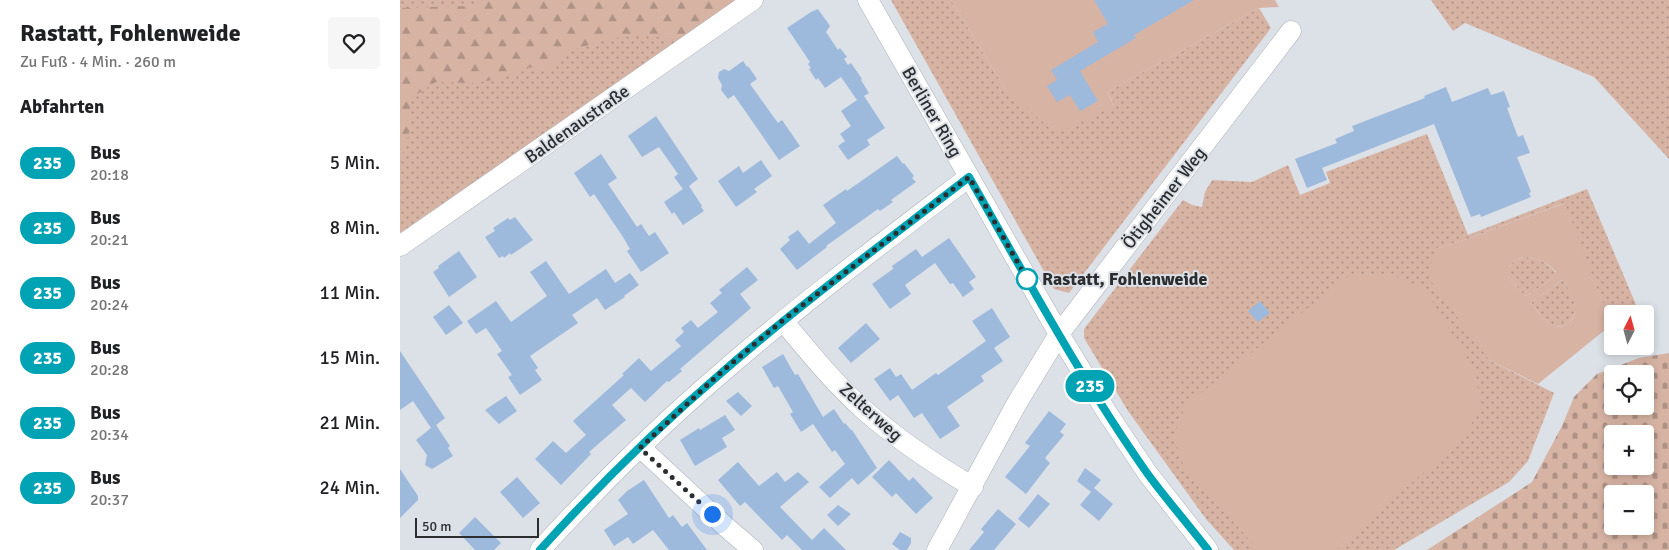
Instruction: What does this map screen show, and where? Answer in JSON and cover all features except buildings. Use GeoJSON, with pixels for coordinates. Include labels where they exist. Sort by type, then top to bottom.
{"type":"FeatureCollection","features":[{"type":"Feature","properties":{"kind":"street","name":"Baldenaustraße"},"geometry":{"type":"LineString","coordinates":[[400,246],[753,0]]}},
{"type":"Feature","properties":{"kind":"street","name":"Berliner Ring"},"geometry":{"type":"LineString","coordinates":[[868,0],[1059,334],[1106,411],[1148,474],[1208,550]]}},
{"type":"Feature","properties":{"kind":"street","name":"Ötigheimer Weg"},"geometry":{"type":"LineString","coordinates":[[937,550],[973,487],[1017,403],[1059,334],[1291,31]]}},
{"type":"Feature","properties":{"kind":"street"},"geometry":{"type":"LineString","coordinates":[[540,550],[575,511],[718,375],[782,321],[969,177]]}},
{"type":"Feature","properties":{"kind":"street","name":"Zelterweg"},"geometry":{"type":"LineString","coordinates":[[782,321],[862,408],[934,465],[973,487]]}},
{"type":"Feature","properties":{"kind":"street"},"geometry":{"type":"LineString","coordinates":[[640,448],[726,527],[754,550]]}},
{"type":"Feature","properties":{"kind":"green space"},"geometry":{"type":"Polygon","coordinates":[[[400,0],[657,0],[680,41],[400,233],[400,0]]]}},
{"type":"Feature","properties":{"kind":"green space"},"geometry":{"type":"Polygon","coordinates":[[[480,0],[737,0],[680,41],[639,33],[569,51],[549,71],[528,67],[500,79],[472,83],[436,82],[411,98],[410,130],[400,162],[400,8],[471,6],[480,0]]]}},
{"type":"Feature","properties":{"kind":"green space"},"geometry":{"type":"Polygon","coordinates":[[[891,0],[951,0],[1006,90],[1114,105],[1107,92],[1259,8],[1271,28],[1069,293],[1054,289],[891,0]]]}},
{"type":"Feature","properties":{"kind":"green space"},"geometry":{"type":"Polygon","coordinates":[[[951,0],[1275,0],[1279,7],[1259,8],[1107,92],[1114,106],[1056,134],[1006,90],[951,0]]]}},
{"type":"Feature","properties":{"kind":"green space"},"geometry":{"type":"Polygon","coordinates":[[[1431,0],[1669,0],[1669,159],[1594,77],[1465,23],[1453,31],[1431,0]]]}},
{"type":"Feature","properties":{"kind":"green space"},"geometry":{"type":"Polygon","coordinates":[[[1427,134],[1468,235],[1587,189],[1636,305],[1604,305],[1604,307],[1564,203],[1467,239],[1437,248],[1489,360],[1554,393],[1528,461],[1509,482],[1394,550],[1234,550],[1206,519],[1128,411],[1084,338],[1084,329],[1183,200],[1192,205],[1202,207],[1205,192],[1212,180],[1252,182],[1288,165],[1300,195],[1330,183],[1326,172],[1427,134]]]}},
{"type":"Feature","properties":{"kind":"green space"},"geometry":{"type":"Polygon","coordinates":[[[1565,203],[1604,306],[1604,331],[1538,384],[1489,360],[1431,281],[1430,268],[1437,248],[1565,203]],[[1523,257],[1514,261],[1509,267],[1509,277],[1522,293],[1527,296],[1548,281],[1556,272],[1549,265],[1532,258],[1523,257]],[[1562,280],[1531,303],[1547,321],[1555,326],[1564,326],[1571,321],[1575,310],[1569,290],[1562,280]]]}},
{"type":"Feature","properties":{"kind":"green space"},"geometry":{"type":"Polygon","coordinates":[[[1523,257],[1541,261],[1556,273],[1527,296],[1522,293],[1509,277],[1509,267],[1514,261],[1523,257]]]}},
{"type":"Feature","properties":{"kind":"green space"},"geometry":{"type":"Polygon","coordinates":[[[1390,274],[1424,288],[1476,372],[1480,407],[1466,435],[1336,550],[1258,550],[1183,464],[1174,438],[1178,423],[1187,404],[1347,277],[1390,274]]]}},
{"type":"Feature","properties":{"kind":"green space"},"geometry":{"type":"Polygon","coordinates":[[[1562,280],[1572,296],[1575,308],[1572,319],[1565,325],[1558,326],[1547,321],[1531,303],[1562,280]]]}},
{"type":"Feature","properties":{"kind":"green space"},"geometry":{"type":"Polygon","coordinates":[[[1669,353],[1669,550],[1427,550],[1532,482],[1562,426],[1574,397],[1597,374],[1604,371],[1604,415],[1654,415],[1654,365],[1621,365],[1639,358],[1669,353]]]}},
{"type":"Feature","properties":{"kind":"bus line","name":"235"},"geometry":{"type":"LineString","coordinates":[[540,550],[575,511],[718,375],[782,321],[969,177],[1059,334],[1106,411],[1148,474],[1208,550]]}},
{"type":"Feature","properties":{"kind":"place","name":"Rastatt, Fohlenweide"},"geometry":{"type":"Point","coordinates":[1027,279]}},
{"type":"Feature","properties":{"kind":"route"},"geometry":{"type":"LineString","coordinates":[[712,514],[640,448],[718,375],[782,321],[969,177],[1027,279]]}}]}
